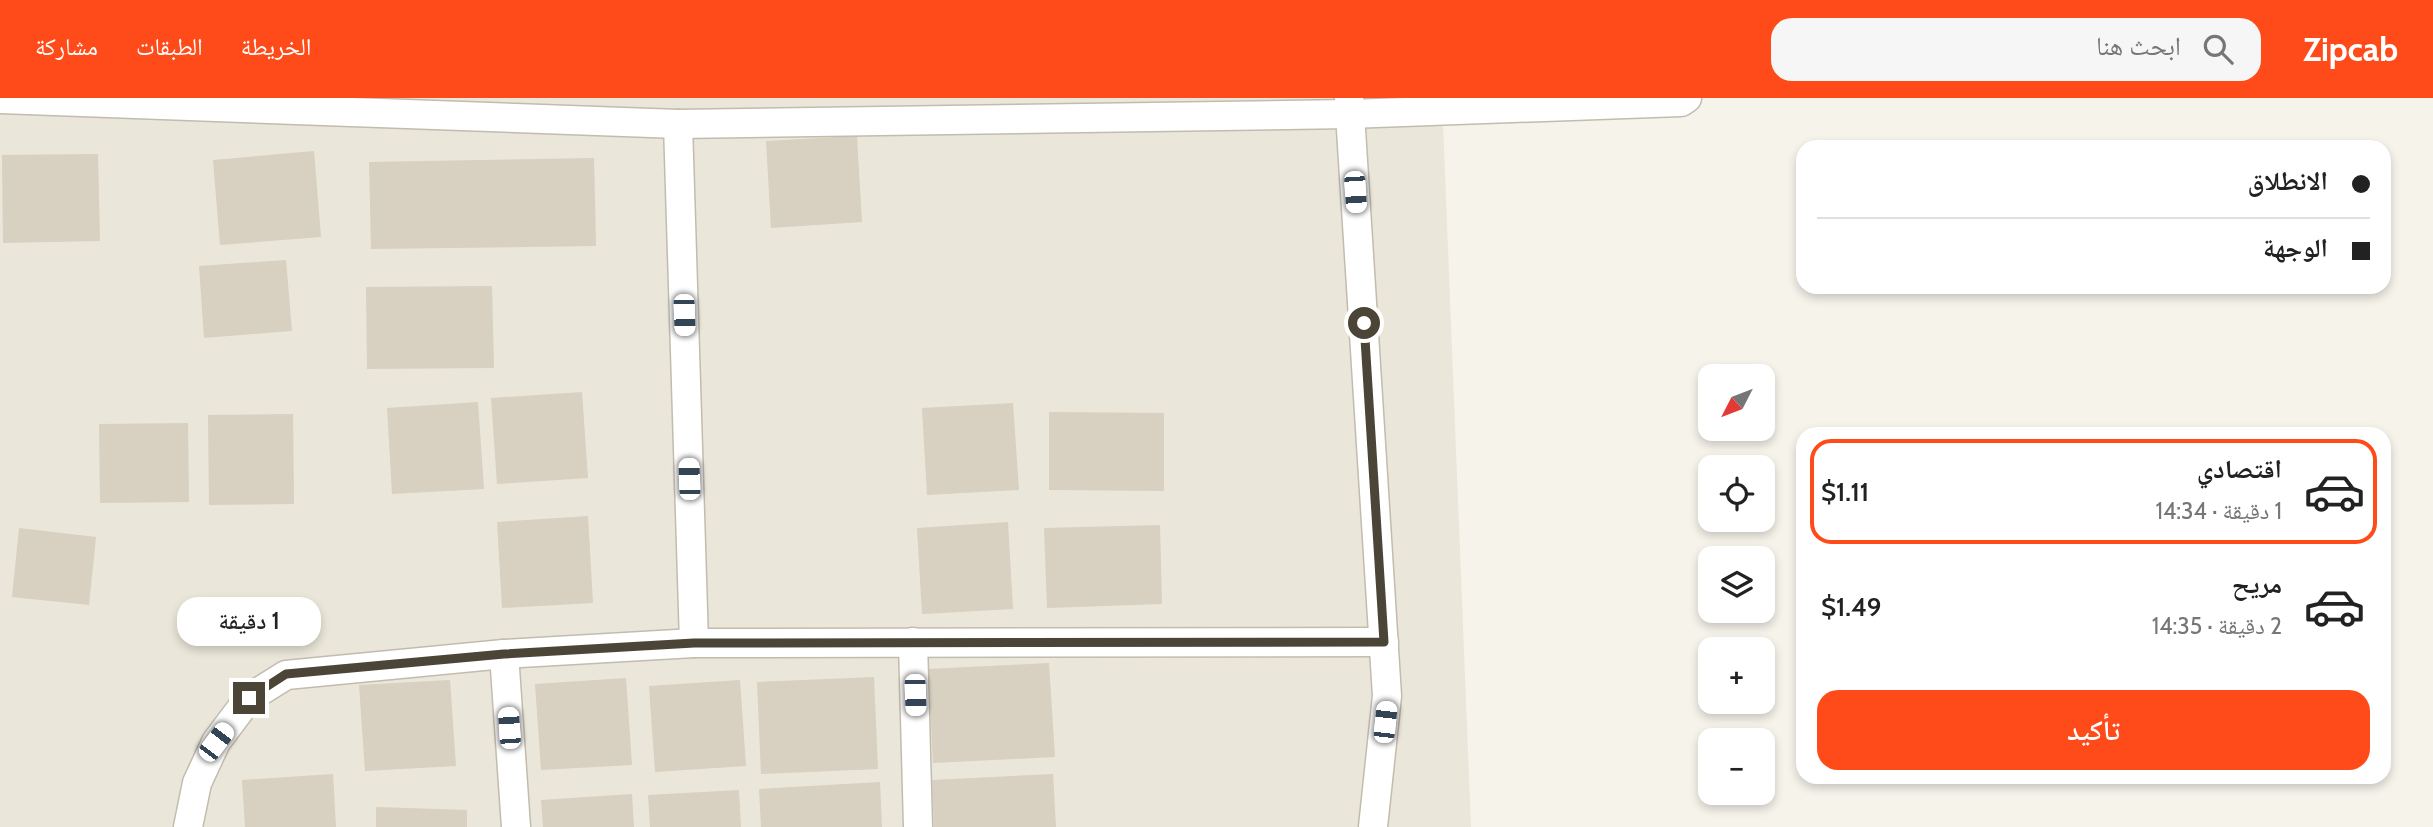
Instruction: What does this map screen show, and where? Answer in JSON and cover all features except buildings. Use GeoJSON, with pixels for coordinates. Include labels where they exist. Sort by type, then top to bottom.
{"type":"FeatureCollection","features":[{"type":"Feature","properties":{"kind":"street"},"geometry":{"type":"LineString","coordinates":[[0,99],[678,124],[873,110],[1681,102],[1687,98]]}},
{"type":"Feature","properties":{"kind":"street"},"geometry":{"type":"LineString","coordinates":[[1349,106],[1387,696],[1373,827]]}},
{"type":"Feature","properties":{"kind":"street"},"geometry":{"type":"LineString","coordinates":[[678,124],[694,643]]}},
{"type":"Feature","properties":{"kind":"street"},"geometry":{"type":"LineString","coordinates":[[913,642],[918,827]]}},
{"type":"Feature","properties":{"kind":"street"},"geometry":{"type":"LineString","coordinates":[[188,827],[197,783],[216,742],[249,698],[286,674],[504,654],[694,643],[1384,642]]}},
{"type":"Feature","properties":{"kind":"street"},"geometry":{"type":"LineString","coordinates":[[504,654],[516,827]]}},
{"type":"Feature","properties":{"kind":"shaded area"},"geometry":{"type":"Polygon","coordinates":[[[0,98],[1442,98],[1471,827],[0,827],[0,98]]]}},
{"type":"Feature","properties":{"kind":"route"},"geometry":{"type":"LineString","coordinates":[[249,698],[286,674],[504,654],[694,643],[1384,642],[1364,323]]}}]}
